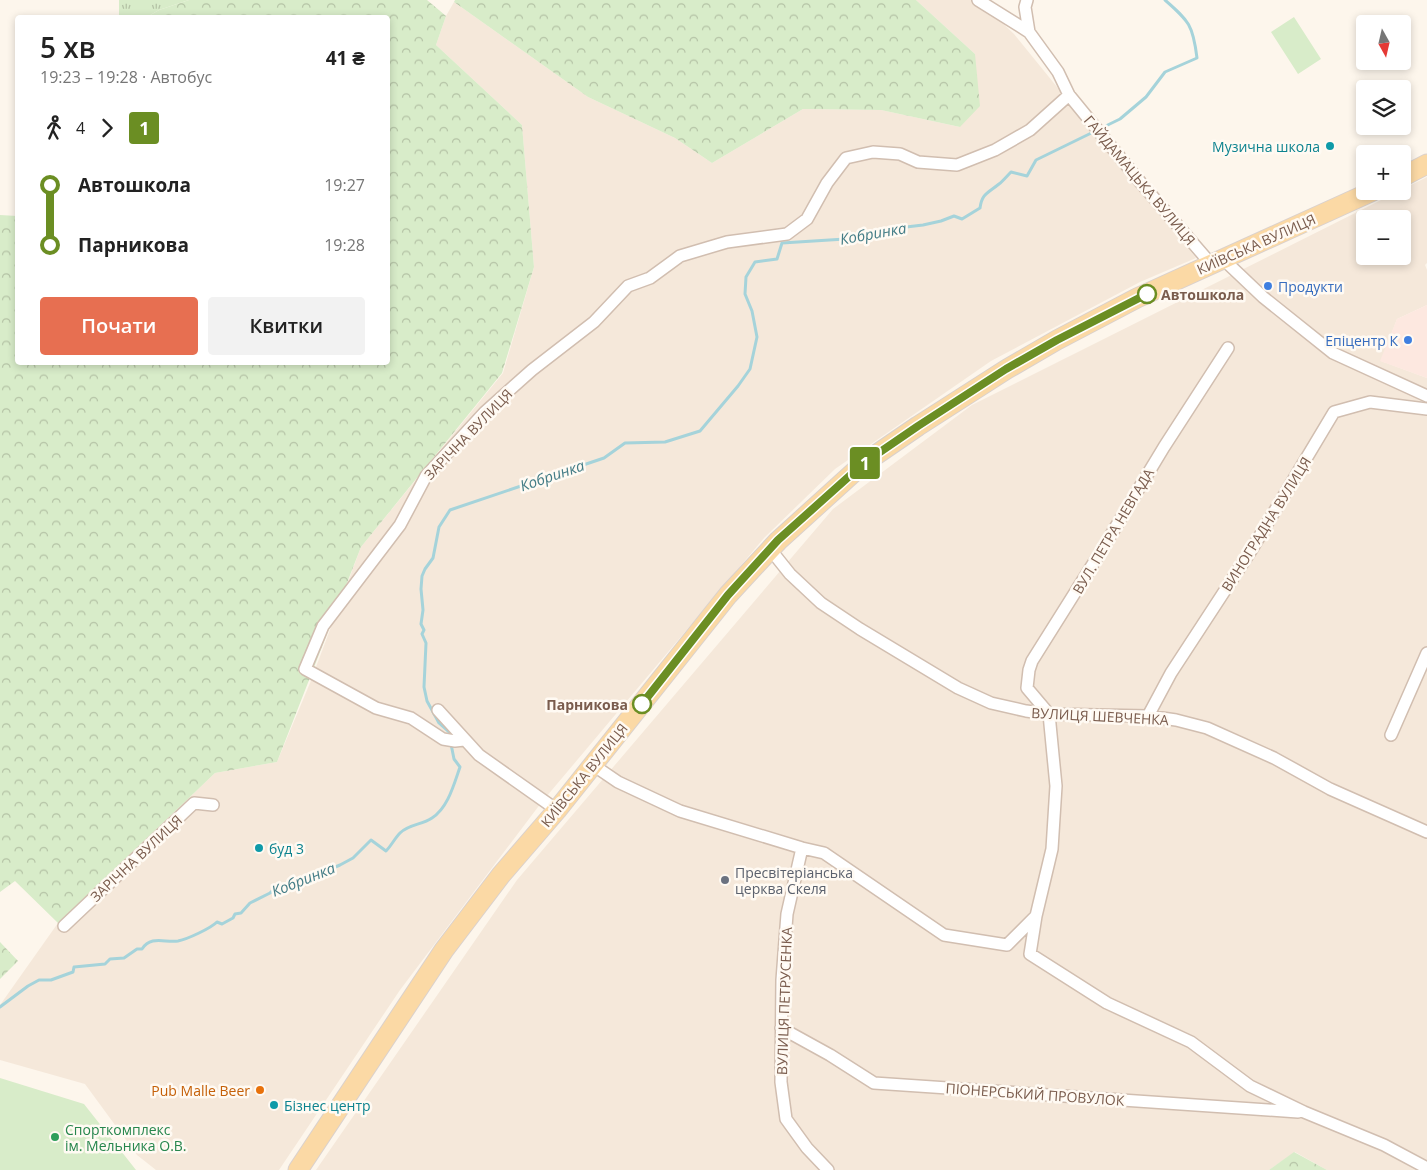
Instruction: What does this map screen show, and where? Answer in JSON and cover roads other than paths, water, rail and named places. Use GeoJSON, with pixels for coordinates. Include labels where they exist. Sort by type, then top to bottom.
{"type":"FeatureCollection","features":[{"type":"Feature","properties":{"kind":"main road"},"geometry":{"type":"LineString","coordinates":[[1411,172],[1427,164]]}},
{"type":"Feature","properties":{"kind":"main road","name":"КИЇВСЬКА ВУЛИЦЯ"},"geometry":{"type":"LineString","coordinates":[[298,1170],[444,950],[501,875],[557,810],[728,595],[770,549],[864,463],[1006,369],[1137,298],[1356,199]]}},
{"type":"Feature","properties":{"kind":"street","name":"ГАЙДАМАЦЬКА ВУЛИЦЯ"},"geometry":{"type":"LineString","coordinates":[[978,0],[1029,32],[1058,72],[1069,95],[1102,136],[1141,183],[1217,262],[1332,353],[1427,396]]}},
{"type":"Feature","properties":{"kind":"street","name":"ГАЙДАМАЦЬКА ВУЛИЦЯ"},"geometry":{"type":"LineString","coordinates":[[1027,0],[1025,6],[1029,32]]}},
{"type":"Feature","properties":{"kind":"street","name":"ЗАРІЧНА ВУЛИЦЯ"},"geometry":{"type":"LineString","coordinates":[[459,740],[443,738],[411,718],[376,708],[305,670],[323,626],[400,525],[426,476],[485,412],[532,370],[594,322],[628,286],[650,278],[680,256],[728,242],[787,234],[807,219],[827,183],[846,158],[873,152],[900,154],[918,162],[957,165],[995,150],[1030,130],[1069,95]]}},
{"type":"Feature","properties":{"kind":"street","name":"ВУЛ. ПЕТРА НЕВГАДА"},"geometry":{"type":"LineString","coordinates":[[1049,714],[1027,688],[1032,661],[1164,447],[1228,348]]}},
{"type":"Feature","properties":{"kind":"street","name":"ВИНОГРАДНА ВУЛИЦЯ"},"geometry":{"type":"LineString","coordinates":[[1148,716],[1171,673],[1252,549],[1334,412],[1370,402],[1427,409]]}},
{"type":"Feature","properties":{"kind":"street","name":"ВУЛИЦЯ ШЕВЧЕНКА"},"geometry":{"type":"LineString","coordinates":[[770,549],[790,574],[821,603],[860,629],[958,688],[991,703],[1026,712],[1049,714],[1148,716],[1176,720],[1207,728],[1274,758],[1330,789],[1427,832]]}},
{"type":"Feature","properties":{"kind":"street"},"geometry":{"type":"LineString","coordinates":[[1391,736],[1427,654]]}},
{"type":"Feature","properties":{"kind":"street"},"geometry":{"type":"LineString","coordinates":[[438,710],[459,740],[557,810]]}},
{"type":"Feature","properties":{"kind":"street"},"geometry":{"type":"LineString","coordinates":[[1049,714],[1056,786],[1052,849],[1036,916],[1030,954],[1107,1003],[1191,1042],[1250,1086],[1304,1112],[1384,1145],[1427,1168]]}},
{"type":"Feature","properties":{"kind":"street"},"geometry":{"type":"LineString","coordinates":[[593,764],[618,782],[680,811],[824,853],[944,935],[1007,945],[1036,916]]}},
{"type":"Feature","properties":{"kind":"street","name":"ЗАРІЧНА ВУЛИЦЯ"},"geometry":{"type":"LineString","coordinates":[[64,926],[194,803],[214,805]]}},
{"type":"Feature","properties":{"kind":"street","name":"ВУЛИЦЯ ПЕТРУСЕНКА"},"geometry":{"type":"LineString","coordinates":[[802,848],[787,914],[782,980],[781,1082],[786,1119],[807,1148],[828,1170]]}},
{"type":"Feature","properties":{"kind":"street","name":"ПІОНЕРСЬКИЙ ПРОВУЛОК"},"geometry":{"type":"LineString","coordinates":[[781,1028],[830,1055],[874,1083],[1304,1112]]}},
{"type":"Feature","properties":{"kind":"waterway","name":"Кобринка"},"geometry":{"type":"LineString","coordinates":[[450,738],[449,732],[439,723],[427,701],[424,687],[426,643],[422,634],[424,630],[421,624],[423,610],[422,576],[433,558],[439,527],[450,510],[604,458],[625,443],[665,442],[700,431],[750,369],[757,337],[752,311],[745,294],[746,277],[755,262],[777,259],[782,243],[861,238],[881,230],[923,225],[954,216],[962,219],[980,208],[984,196],[1011,172],[1027,176],[1036,160],[1120,119],[1146,97],[1165,72],[1197,58],[1194,38],[1188,24],[1180,13],[1165,0]]}},
{"type":"Feature","properties":{"kind":"waterway","name":"Кобринка"},"geometry":{"type":"LineString","coordinates":[[0,1007],[39,980],[51,980],[73,972],[74,967],[105,964],[110,959],[124,958],[137,949],[142,949],[150,942],[158,940],[178,941],[199,933],[217,922],[222,924],[233,918],[235,914],[241,913],[250,903],[270,893],[277,887],[296,884],[353,858],[371,840],[386,851],[404,830],[432,818],[438,814],[446,802],[460,767],[454,759],[451,744]]}},
{"type":"Feature","properties":{"kind":"place","name":"Музична школа"},"geometry":{"type":"Point","coordinates":[1330,146]}},
{"type":"Feature","properties":{"kind":"place","name":"Продукти"},"geometry":{"type":"Point","coordinates":[1268,286]}},
{"type":"Feature","properties":{"kind":"place","name":"Автошкола"},"geometry":{"type":"Point","coordinates":[1147,294]}},
{"type":"Feature","properties":{"kind":"place","name":"Епіцентр К"},"geometry":{"type":"Point","coordinates":[1408,340]}},
{"type":"Feature","properties":{"kind":"place","name":"Парникова"},"geometry":{"type":"Point","coordinates":[642,704]}},
{"type":"Feature","properties":{"kind":"place","name":"буд 3"},"geometry":{"type":"Point","coordinates":[259,848]}},
{"type":"Feature","properties":{"kind":"place","name":"Пресвітеріанська церква Скеля"},"geometry":{"type":"Point","coordinates":[725,880]}},
{"type":"Feature","properties":{"kind":"place","name":"Pub Malle Beer"},"geometry":{"type":"Point","coordinates":[260,1090]}},
{"type":"Feature","properties":{"kind":"place","name":"Бізнес центр"},"geometry":{"type":"Point","coordinates":[274,1105]}},
{"type":"Feature","properties":{"kind":"place","name":"Спорткомплекс ім. Мельника О.В."},"geometry":{"type":"Point","coordinates":[55,1137]}}]}
